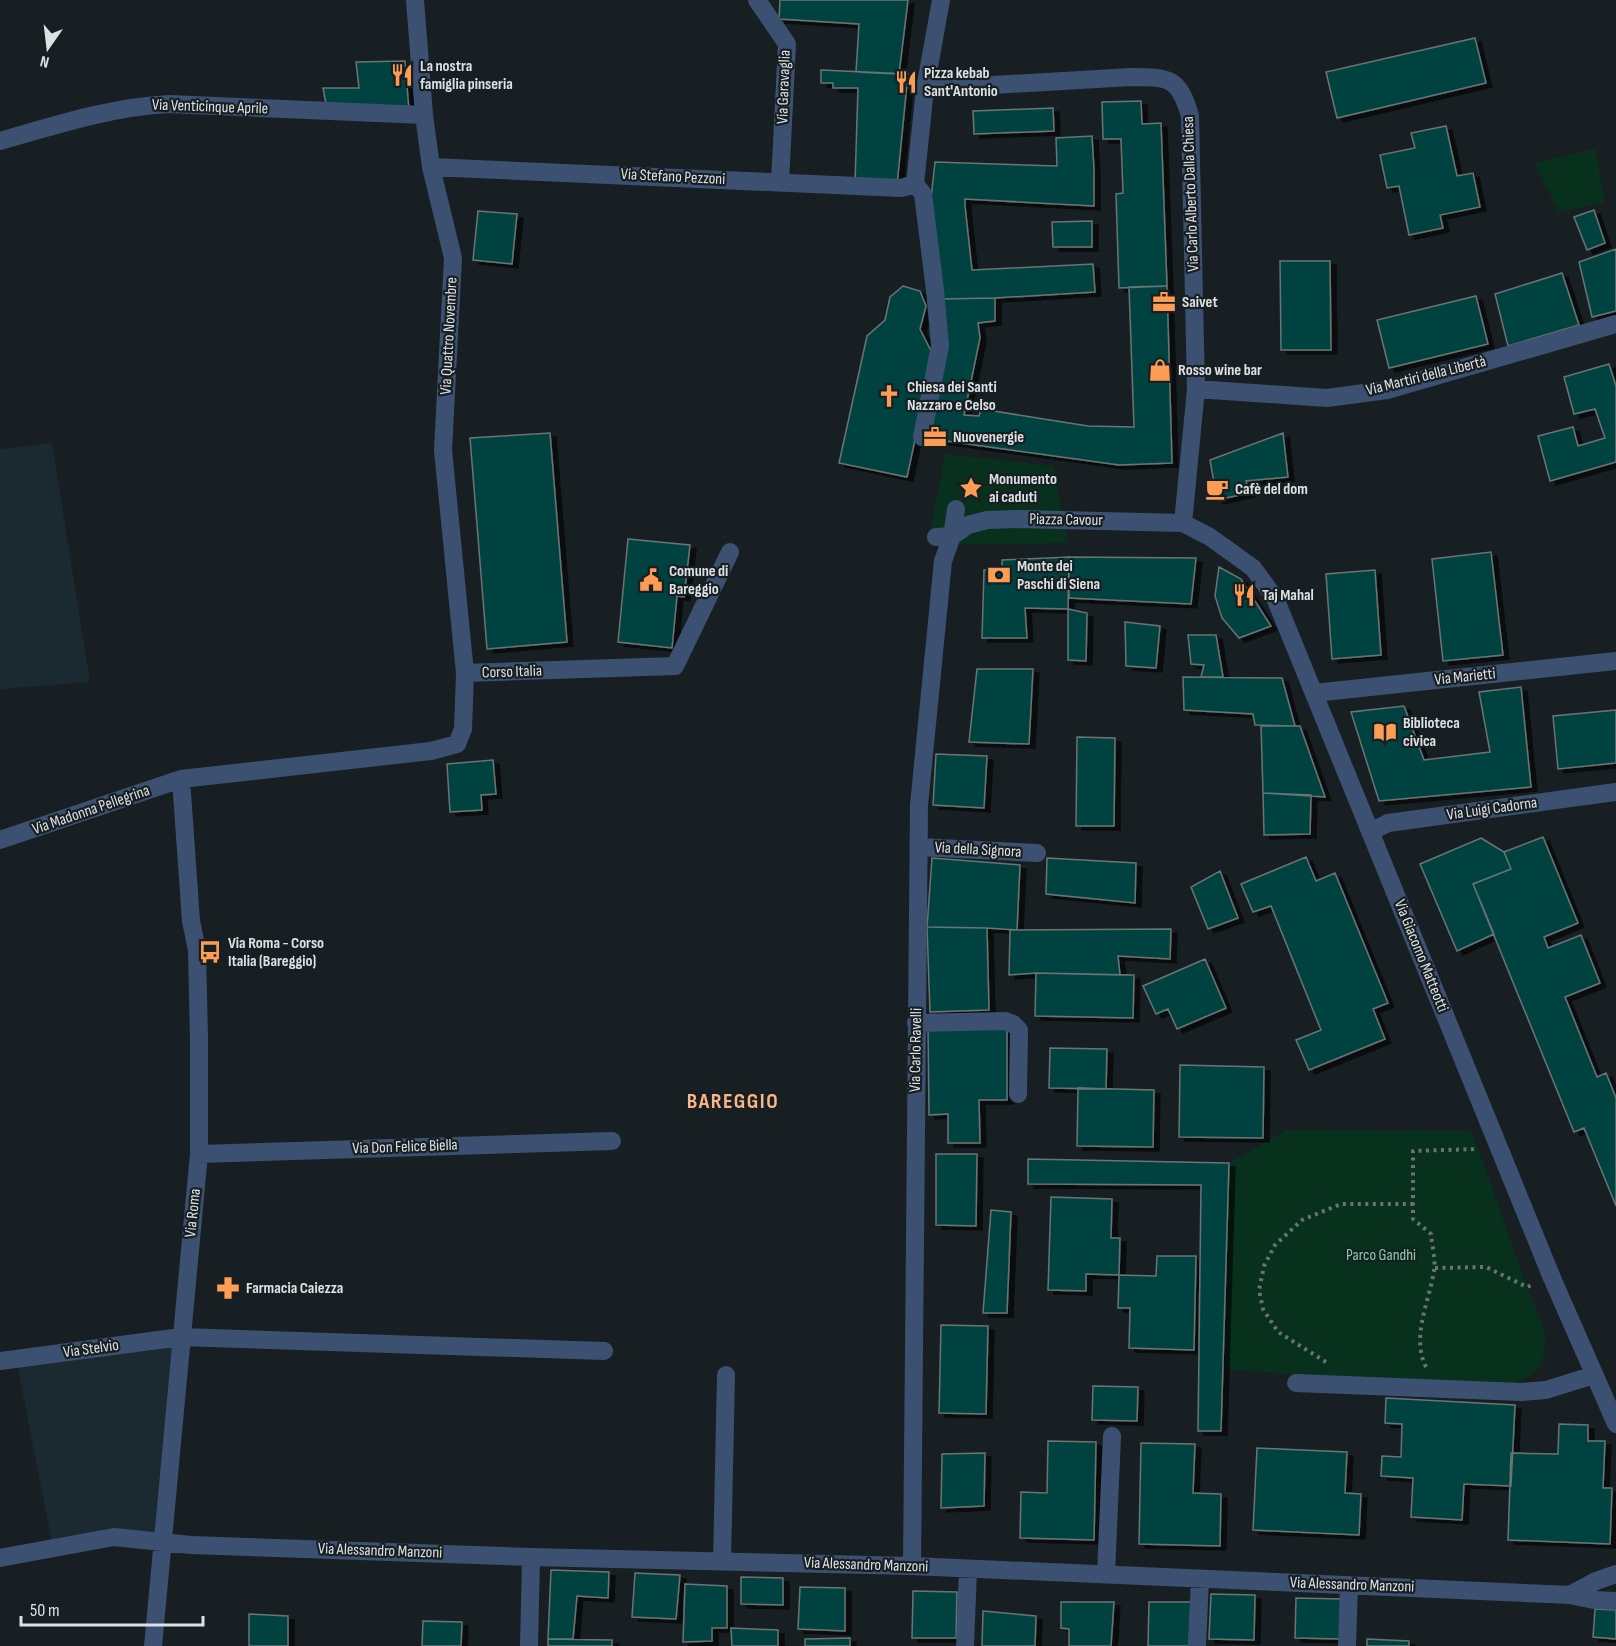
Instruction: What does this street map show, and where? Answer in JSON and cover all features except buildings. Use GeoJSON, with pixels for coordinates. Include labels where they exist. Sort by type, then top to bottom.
{"type":"FeatureCollection","features":[{"type":"Feature","properties":{"kind":"street","name":"Via Quattro Novembre"},"geometry":{"type":"LineString","coordinates":[[415,0],[424,115],[431,166],[453,258],[443,450],[465,673]]}},
{"type":"Feature","properties":{"kind":"street","name":"Via Garavaglia"},"geometry":{"type":"LineString","coordinates":[[757,0],[787,44],[780,182]]}},
{"type":"Feature","properties":{"kind":"street"},"geometry":{"type":"LineString","coordinates":[[922,437],[940,346],[922,194],[915,184],[925,89],[941,0]]}},
{"type":"Feature","properties":{"kind":"street","name":"Via Carlo Alberto Dalla Chiesa"},"geometry":{"type":"LineString","coordinates":[[925,89],[1155,77],[1174,82],[1184,95],[1190,116],[1196,389],[1180,464],[1183,523]]}},
{"type":"Feature","properties":{"kind":"street","name":"Via Venticinque Aprile"},"geometry":{"type":"LineString","coordinates":[[0,141],[105,112],[141,105],[169,104],[424,115]]}},
{"type":"Feature","properties":{"kind":"street","name":"Via Stefano Pezzoni"},"geometry":{"type":"LineString","coordinates":[[431,166],[901,188],[915,184]]}},
{"type":"Feature","properties":{"kind":"street","name":"Via Martiri della Libertà"},"geometry":{"type":"LineString","coordinates":[[1196,389],[1327,398],[1387,390],[1616,324]]}},
{"type":"Feature","properties":{"kind":"street","name":"Via Carlo Ravelli"},"geometry":{"type":"LineString","coordinates":[[912,1566],[919,805],[944,537],[956,509]]}},
{"type":"Feature","properties":{"kind":"street","name":"Piazza Cavour"},"geometry":{"type":"LineString","coordinates":[[944,537],[968,525],[987,520],[1130,513],[1183,523]]}},
{"type":"Feature","properties":{"kind":"street","name":"Via Giacomo Matteotti"},"geometry":{"type":"LineString","coordinates":[[1183,523],[1210,537],[1253,568],[1275,598],[1552,1278],[1616,1424]]}},
{"type":"Feature","properties":{"kind":"street","name":"Corso Italia"},"geometry":{"type":"LineString","coordinates":[[181,779],[431,751],[457,744],[463,729],[465,673],[675,666],[730,552]]}},
{"type":"Feature","properties":{"kind":"street","name":"Via Marietti"},"geometry":{"type":"LineString","coordinates":[[1314,693],[1616,661]]}},
{"type":"Feature","properties":{"kind":"street","name":"Via Madonna Pellegrina"},"geometry":{"type":"LineString","coordinates":[[0,840],[181,779]]}},
{"type":"Feature","properties":{"kind":"street","name":"Via Roma"},"geometry":{"type":"LineString","coordinates":[[153,1646],[199,1154],[196,950],[191,921],[181,779]]}},
{"type":"Feature","properties":{"kind":"street","name":"Via Luigi Cadorna"},"geometry":{"type":"LineString","coordinates":[[1370,832],[1388,823],[1616,792]]}},
{"type":"Feature","properties":{"kind":"street","name":"Via della Signora"},"geometry":{"type":"LineString","coordinates":[[919,847],[1037,854]]}},
{"type":"Feature","properties":{"kind":"street"},"geometry":{"type":"LineString","coordinates":[[916,1023],[1005,1021],[1013,1024],[1019,1030],[1018,1094]]}},
{"type":"Feature","properties":{"kind":"street","name":"Via Don Felice Biella"},"geometry":{"type":"LineString","coordinates":[[199,1154],[612,1141]]}},
{"type":"Feature","properties":{"kind":"street","name":"Via Stelvio"},"geometry":{"type":"LineString","coordinates":[[0,1361],[181,1337],[604,1351]]}},
{"type":"Feature","properties":{"kind":"street"},"geometry":{"type":"LineString","coordinates":[[722,1561],[726,1375]]}},
{"type":"Feature","properties":{"kind":"street"},"geometry":{"type":"LineString","coordinates":[[1296,1383],[1521,1392],[1546,1390],[1594,1375]]}},
{"type":"Feature","properties":{"kind":"street"},"geometry":{"type":"LineString","coordinates":[[1106,1574],[1112,1436]]}},
{"type":"Feature","properties":{"kind":"street","name":"Via Alessandro Manzoni"},"geometry":{"type":"LineString","coordinates":[[0,1558],[114,1537],[191,1545],[531,1557],[912,1566],[1106,1574],[1570,1595],[1594,1600],[1616,1601]]}},
{"type":"Feature","properties":{"kind":"street"},"geometry":{"type":"LineString","coordinates":[[529,1646],[531,1557]]}},
{"type":"Feature","properties":{"kind":"street"},"geometry":{"type":"LineString","coordinates":[[964,1646],[968,1569]]}},
{"type":"Feature","properties":{"kind":"street"},"geometry":{"type":"LineString","coordinates":[[1570,1595],[1596,1581],[1616,1574]]}},
{"type":"Feature","properties":{"kind":"street"},"geometry":{"type":"LineString","coordinates":[[1197,1646],[1200,1579]]}},
{"type":"Feature","properties":{"kind":"street"},"geometry":{"type":"LineString","coordinates":[[1347,1646],[1349,1585]]}},
{"type":"Feature","properties":{"kind":"path"},"geometry":{"type":"LineString","coordinates":[[1438,1390],[1424,1364],[1419,1340],[1435,1268],[1431,1234],[1413,1220],[1413,1151],[1479,1149],[1490,1125]]}},
{"type":"Feature","properties":{"kind":"path"},"geometry":{"type":"LineString","coordinates":[[1327,1362],[1278,1332],[1263,1309],[1259,1290],[1264,1266],[1275,1245],[1302,1221],[1341,1204],[1413,1204]]}},
{"type":"Feature","properties":{"kind":"path"},"geometry":{"type":"LineString","coordinates":[[1435,1268],[1486,1267],[1527,1287],[1552,1278]]}},
{"type":"Feature","properties":{"kind":"shaded area"},"geometry":{"type":"Polygon","coordinates":[[[52,443],[90,682],[0,689],[0,449],[52,443]]]}},
{"type":"Feature","properties":{"kind":"shaded area"},"geometry":{"type":"Polygon","coordinates":[[[177,1341],[158,1537],[52,1543],[17,1363],[177,1341]]]}},
{"type":"Feature","properties":{"kind":"green space"},"geometry":{"type":"Polygon","coordinates":[[[1595,149],[1605,202],[1559,212],[1535,163],[1595,149]]]}},
{"type":"Feature","properties":{"kind":"green space"},"geometry":{"type":"Polygon","coordinates":[[[945,454],[1053,466],[1068,543],[928,545],[945,454]]]}},
{"type":"Feature","properties":{"kind":"green space","name":"Parco Gandhi"},"geometry":{"type":"Polygon","coordinates":[[[1287,1130],[1471,1131],[1544,1330],[1544,1355],[1538,1369],[1527,1378],[1503,1385],[1225,1370],[1229,1163],[1287,1130]]]}},
{"type":"Feature","properties":{"kind":"place","name":"La nostra famiglia pinseria"},"geometry":{"type":"Point","coordinates":[402,75]}},
{"type":"Feature","properties":{"kind":"place","name":"Pizza kebab Sant'Antonio"},"geometry":{"type":"Point","coordinates":[906,82]}},
{"type":"Feature","properties":{"kind":"place","name":"Saivet"},"geometry":{"type":"Point","coordinates":[1164,302]}},
{"type":"Feature","properties":{"kind":"place","name":"Rosso wine bar"},"geometry":{"type":"Point","coordinates":[1160,370]}},
{"type":"Feature","properties":{"kind":"place","name":"Chiesa dei Santi Nazzaro e Celso"},"geometry":{"type":"Point","coordinates":[889,396]}},
{"type":"Feature","properties":{"kind":"place","name":"Nuovenergie"},"geometry":{"type":"Point","coordinates":[935,437]}},
{"type":"Feature","properties":{"kind":"place","name":"Monumento ai caduti"},"geometry":{"type":"Point","coordinates":[971,488]}},
{"type":"Feature","properties":{"kind":"place","name":"Cafè del dom"},"geometry":{"type":"Point","coordinates":[1217,489]}},
{"type":"Feature","properties":{"kind":"place","name":"Monte dei Paschi di Siena"},"geometry":{"type":"Point","coordinates":[999,575]}},
{"type":"Feature","properties":{"kind":"place","name":"Comune di Bareggio"},"geometry":{"type":"Point","coordinates":[651,580]}},
{"type":"Feature","properties":{"kind":"place","name":"Taj Mahal"},"geometry":{"type":"Point","coordinates":[1244,595]}},
{"type":"Feature","properties":{"kind":"place","name":"Biblioteca civica"},"geometry":{"type":"Point","coordinates":[1385,732]}},
{"type":"Feature","properties":{"kind":"place","name":"Via Roma - Corso Italia (Bareggio)"},"geometry":{"type":"Point","coordinates":[210,952]}},
{"type":"Feature","properties":{"kind":"place","name":"Farmacia Caiezza"},"geometry":{"type":"Point","coordinates":[228,1288]}},
{"type":"Feature","properties":{"kind":"district","name":"BAREGGIO"},"geometry":{"type":"Point","coordinates":[733,1101]}}]}
